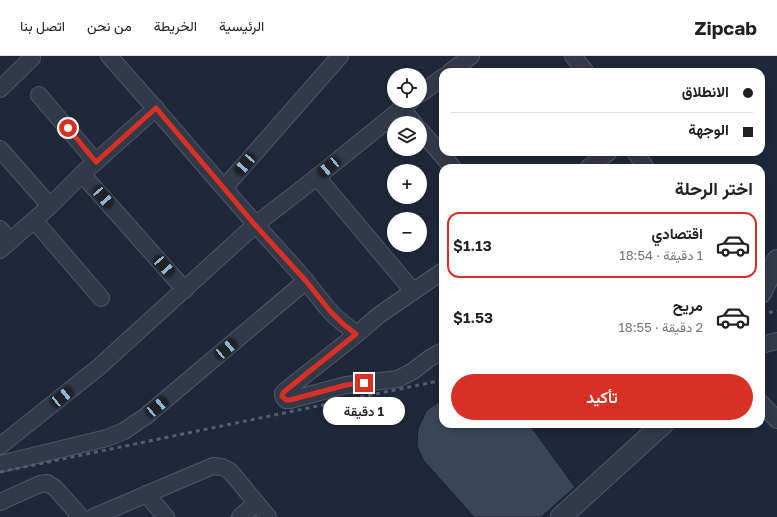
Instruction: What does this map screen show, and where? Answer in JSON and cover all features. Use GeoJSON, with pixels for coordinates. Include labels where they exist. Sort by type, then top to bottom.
{"type":"FeatureCollection","features":[{"type":"Feature","properties":{"kind":"street"},"geometry":{"type":"LineString","coordinates":[[109,56],[156,108],[255,225],[306,281],[330,311],[356,334]]}},
{"type":"Feature","properties":{"kind":"street"},"geometry":{"type":"LineString","coordinates":[[224,188],[340,56]]}},
{"type":"Feature","properties":{"kind":"street"},"geometry":{"type":"LineString","coordinates":[[455,68],[471,56]]}},
{"type":"Feature","properties":{"kind":"street"},"geometry":{"type":"LineString","coordinates":[[573,56],[583,68]]}},
{"type":"Feature","properties":{"kind":"street"},"geometry":{"type":"LineString","coordinates":[[0,89],[32,58]]}},
{"type":"Feature","properties":{"kind":"street"},"geometry":{"type":"LineString","coordinates":[[427,89],[439,80]]}},
{"type":"Feature","properties":{"kind":"street"},"geometry":{"type":"LineString","coordinates":[[39,95],[96,162]]}},
{"type":"Feature","properties":{"kind":"street"},"geometry":{"type":"LineString","coordinates":[[3,240],[34,220],[82,174],[156,108]]}},
{"type":"Feature","properties":{"kind":"street"},"geometry":{"type":"LineString","coordinates":[[0,446],[99,367],[255,225],[402,108]]}},
{"type":"Feature","properties":{"kind":"street"},"geometry":{"type":"LineString","coordinates":[[427,138],[439,152]]}},
{"type":"Feature","properties":{"kind":"street"},"geometry":{"type":"LineString","coordinates":[[0,149],[50,206]]}},
{"type":"Feature","properties":{"kind":"street"},"geometry":{"type":"LineString","coordinates":[[443,156],[450,164]]}},
{"type":"Feature","properties":{"kind":"street"},"geometry":{"type":"LineString","coordinates":[[593,164],[604,156]]}},
{"type":"Feature","properties":{"kind":"street"},"geometry":{"type":"LineString","coordinates":[[82,174],[185,290]]}},
{"type":"Feature","properties":{"kind":"street"},"geometry":{"type":"LineString","coordinates":[[317,177],[413,291]]}},
{"type":"Feature","properties":{"kind":"street"},"geometry":{"type":"LineString","coordinates":[[34,220],[101,298]]}},
{"type":"Feature","properties":{"kind":"street"},"geometry":{"type":"LineString","coordinates":[[765,285],[777,260]]}},
{"type":"Feature","properties":{"kind":"street"},"geometry":{"type":"LineString","coordinates":[[439,274],[413,291],[356,334],[285,391],[283,393],[283,398],[290,400],[346,385],[398,379],[413,372],[430,358],[439,353]]}},
{"type":"Feature","properties":{"kind":"street"},"geometry":{"type":"LineString","coordinates":[[0,464],[85,444],[114,436],[124,431],[146,416],[306,281]]}},
{"type":"Feature","properties":{"kind":"street"},"geometry":{"type":"LineString","coordinates":[[765,344],[777,341]]}},
{"type":"Feature","properties":{"kind":"street"},"geometry":{"type":"LineString","coordinates":[[765,407],[777,420]]}},
{"type":"Feature","properties":{"kind":"street"},"geometry":{"type":"LineString","coordinates":[[561,517],[659,428]]}},
{"type":"Feature","properties":{"kind":"street"},"geometry":{"type":"LineString","coordinates":[[93,517],[213,466],[222,467],[230,471],[268,517]]}},
{"type":"Feature","properties":{"kind":"street"},"geometry":{"type":"LineString","coordinates":[[0,502],[40,484],[47,483],[55,488],[80,517]]}},
{"type":"Feature","properties":{"kind":"street"},"geometry":{"type":"LineString","coordinates":[[146,494],[166,517]]}},
{"type":"Feature","properties":{"kind":"street"},"geometry":{"type":"LineString","coordinates":[[240,517],[256,503]]}},
{"type":"Feature","properties":{"kind":"building"},"geometry":{"type":"Polygon","coordinates":[[[439,402],[439,428],[532,428],[575,487],[541,517],[474,517],[423,460],[417,446],[418,429],[426,411],[439,402]]]}},
{"type":"Feature","properties":{"kind":"railway"},"geometry":{"type":"LineString","coordinates":[[765,313],[777,311]]}},
{"type":"Feature","properties":{"kind":"railway"},"geometry":{"type":"LineString","coordinates":[[0,472],[439,381]]}},
{"type":"Feature","properties":{"kind":"route"},"geometry":{"type":"LineString","coordinates":[[68,128],[96,162],[156,108],[255,225],[306,281],[330,311],[356,334],[285,391],[282,396],[283,398],[286,400],[297,399],[346,385],[364,383]]}}]}
